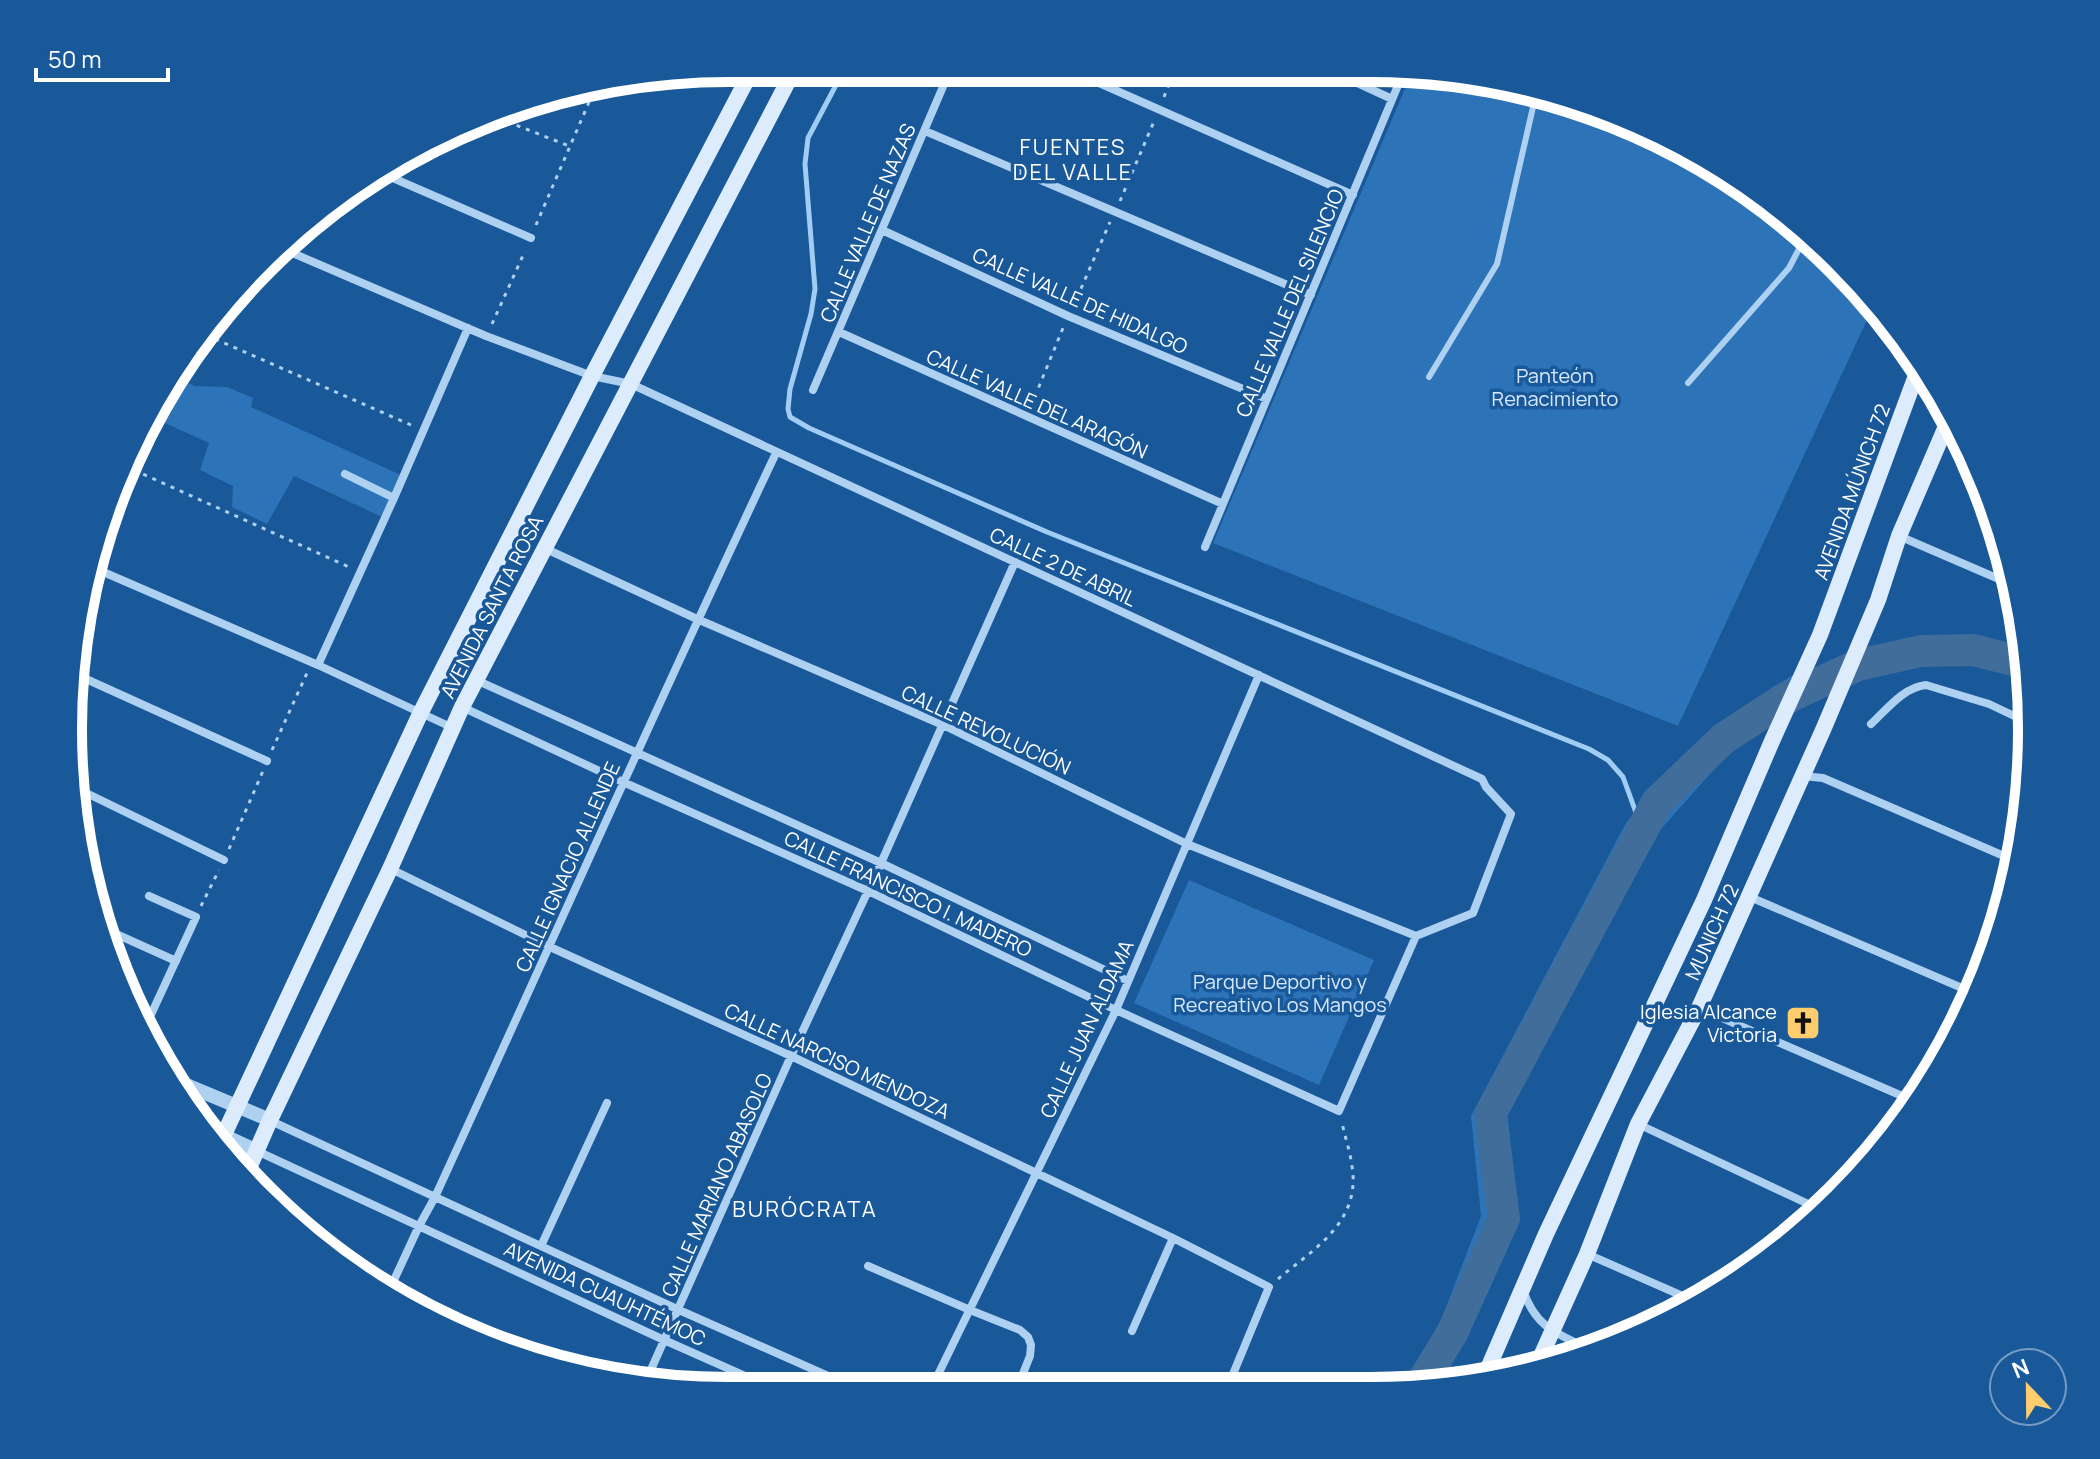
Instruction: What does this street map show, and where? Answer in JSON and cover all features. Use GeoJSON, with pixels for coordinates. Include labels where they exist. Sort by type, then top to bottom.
{"type":"FeatureCollection","features":[{"type":"Feature","properties":{"kind":"main road","name":"AVENIDA SANTA ROSA"},"geometry":{"type":"LineString","coordinates":[[222,1131],[237,1106],[421,712],[746,82]]}},
{"type":"Feature","properties":{"kind":"main road","name":"AVENIDA SANTA ROSA"},"geometry":{"type":"LineString","coordinates":[[251,1164],[390,869],[462,707],[788,82]]}},
{"type":"Feature","properties":{"kind":"main road","name":"AVENIDA MÚNICH 72"},"geometry":{"type":"LineString","coordinates":[[1820,635],[1915,379]]}},
{"type":"Feature","properties":{"kind":"main road"},"geometry":{"type":"LineString","coordinates":[[1899,536],[1944,430]]}},
{"type":"Feature","properties":{"kind":"main road","name":"MUNICH 72"},"geometry":{"type":"LineString","coordinates":[[1542,1354],[1587,1254],[1638,1124],[1699,1008],[1823,730],[1878,600],[1899,536]]}},
{"type":"Feature","properties":{"kind":"main road","name":"MUNICH 72"},"geometry":{"type":"LineString","coordinates":[[1489,1366],[1546,1234],[1704,900],[1820,635]]}},
{"type":"Feature","properties":{"kind":"street","name":"CALLE VALLE DE NAZAS"},"geometry":{"type":"LineString","coordinates":[[813,390],[945,82]]}},
{"type":"Feature","properties":{"kind":"street"},"geometry":{"type":"LineString","coordinates":[[1096,82],[1353,195]]}},
{"type":"Feature","properties":{"kind":"street"},"geometry":{"type":"LineString","coordinates":[[1355,82],[1392,99]]}},
{"type":"Feature","properties":{"kind":"street","name":"CALLE VALLE DEL SILENCIO"},"geometry":{"type":"LineString","coordinates":[[1205,547],[1399,83]]}},
{"type":"Feature","properties":{"kind":"street"},"geometry":{"type":"LineString","coordinates":[[925,131],[1311,295]]}},
{"type":"Feature","properties":{"kind":"street"},"geometry":{"type":"LineString","coordinates":[[392,178],[531,238]]}},
{"type":"Feature","properties":{"kind":"street","name":"CALLE VALLE DE HIDALGO"},"geometry":{"type":"LineString","coordinates":[[882,230],[1068,316],[1267,399]]}},
{"type":"Feature","properties":{"kind":"street","name":"CALLE 2 DE ABRIL"},"geometry":{"type":"LineString","coordinates":[[292,253],[486,336],[592,376],[631,384],[1482,779],[1511,814],[1473,913],[1416,936]]}},
{"type":"Feature","properties":{"kind":"street"},"geometry":{"type":"LineString","coordinates":[[318,665],[468,328]]}},
{"type":"Feature","properties":{"kind":"street","name":"CALLE VALLE DEL ARAGÓN"},"geometry":{"type":"LineString","coordinates":[[839,332],[1223,504]]}},
{"type":"Feature","properties":{"kind":"street","name":"CALLE IGNACIO ALLENDE"},"geometry":{"type":"LineString","coordinates":[[393,1282],[435,1197],[697,619],[776,453]]}},
{"type":"Feature","properties":{"kind":"street"},"geometry":{"type":"LineString","coordinates":[[345,474],[394,498]]}},
{"type":"Feature","properties":{"kind":"street"},"geometry":{"type":"LineString","coordinates":[[1899,536],[2000,580]]}},
{"type":"Feature","properties":{"kind":"street","name":"CALLE REVOLUCIÓN"},"geometry":{"type":"LineString","coordinates":[[544,548],[697,619],[943,725],[1187,844],[1416,936]]}},
{"type":"Feature","properties":{"kind":"street","name":"CALLE MARIANO ABASOLO"},"geometry":{"type":"LineString","coordinates":[[650,1372],[1015,562]]}},
{"type":"Feature","properties":{"kind":"street"},"geometry":{"type":"LineString","coordinates":[[102,571],[318,665],[453,728]]}},
{"type":"Feature","properties":{"kind":"street","name":"CALLE JUAN ALDAMA"},"geometry":{"type":"LineString","coordinates":[[937,1377],[1116,1010],[1259,675]]}},
{"type":"Feature","properties":{"kind":"street"},"geometry":{"type":"LineString","coordinates":[[84,678],[267,761]]}},
{"type":"Feature","properties":{"kind":"street","name":"CALLE FRANCISCO I. MADERO"},"geometry":{"type":"LineString","coordinates":[[476,680],[881,863],[1128,981]]}},
{"type":"Feature","properties":{"kind":"street"},"geometry":{"type":"LineString","coordinates":[[1871,724],[1909,690],[1926,685],[1989,704],[2018,718]]}},
{"type":"Feature","properties":{"kind":"street","name":"CALLE FRANCISCO I. MADERO"},"geometry":{"type":"LineString","coordinates":[[462,707],[868,891],[1116,1010],[1339,1111]]}},
{"type":"Feature","properties":{"kind":"street"},"geometry":{"type":"LineString","coordinates":[[1802,776],[1823,778],[2006,857]]}},
{"type":"Feature","properties":{"kind":"street"},"geometry":{"type":"LineString","coordinates":[[85,793],[224,860]]}},
{"type":"Feature","properties":{"kind":"street","name":"CALLE NARCISO MENDOZA"},"geometry":{"type":"LineString","coordinates":[[390,869],[550,947],[791,1056],[1269,1287]]}},
{"type":"Feature","properties":{"kind":"street"},"geometry":{"type":"LineString","coordinates":[[149,896],[196,917],[150,1017]]}},
{"type":"Feature","properties":{"kind":"street"},"geometry":{"type":"LineString","coordinates":[[1750,897],[1964,989]]}},
{"type":"Feature","properties":{"kind":"street"},"geometry":{"type":"LineString","coordinates":[[115,933],[176,961]]}},
{"type":"Feature","properties":{"kind":"street"},"geometry":{"type":"LineString","coordinates":[[1339,1111],[1416,936]]}},
{"type":"Feature","properties":{"kind":"street"},"geometry":{"type":"LineString","coordinates":[[1699,1008],[1904,1097]]}},
{"type":"Feature","properties":{"kind":"street"},"geometry":{"type":"LineString","coordinates":[[189,1086],[270,1120]]}},
{"type":"Feature","properties":{"kind":"street"},"geometry":{"type":"LineString","coordinates":[[541,1246],[607,1103]]}},
{"type":"Feature","properties":{"kind":"street","name":"AVENIDA CUAUHTÉMOC"},"geometry":{"type":"LineString","coordinates":[[270,1120],[830,1377]]}},
{"type":"Feature","properties":{"kind":"street"},"geometry":{"type":"LineString","coordinates":[[1638,1124],[1809,1204]]}},
{"type":"Feature","properties":{"kind":"street"},"geometry":{"type":"LineString","coordinates":[[228,1139],[257,1151]]}},
{"type":"Feature","properties":{"kind":"street","name":"AVENIDA CUAUHTÉMOC"},"geometry":{"type":"LineString","coordinates":[[257,1151],[747,1377]]}},
{"type":"Feature","properties":{"kind":"street"},"geometry":{"type":"LineString","coordinates":[[1132,1331],[1173,1238]]}},
{"type":"Feature","properties":{"kind":"street"},"geometry":{"type":"LineString","coordinates":[[1587,1254],[1683,1296]]}},
{"type":"Feature","properties":{"kind":"street"},"geometry":{"type":"LineString","coordinates":[[868,1266],[1020,1330],[1031,1345],[1022,1377]]}},
{"type":"Feature","properties":{"kind":"street"},"geometry":{"type":"LineString","coordinates":[[1232,1377],[1269,1287]]}},
{"type":"Feature","properties":{"kind":"street"},"geometry":{"type":"LineString","coordinates":[[1522,1289],[1531,1311],[1539,1320],[1553,1332],[1577,1343]]}},
{"type":"Feature","properties":{"kind":"lane"},"geometry":{"type":"LineString","coordinates":[[1429,377],[1497,264],[1534,103]]}},
{"type":"Feature","properties":{"kind":"lane"},"geometry":{"type":"LineString","coordinates":[[1688,383],[1789,268],[1800,246]]}},
{"type":"Feature","properties":{"kind":"path"},"geometry":{"type":"LineString","coordinates":[[1027,417],[1170,82]]}},
{"type":"Feature","properties":{"kind":"path"},"geometry":{"type":"LineString","coordinates":[[486,336],[591,97]]}},
{"type":"Feature","properties":{"kind":"path"},"geometry":{"type":"LineString","coordinates":[[507,121],[570,146]]}},
{"type":"Feature","properties":{"kind":"path"},"geometry":{"type":"LineString","coordinates":[[214,338],[424,431]]}},
{"type":"Feature","properties":{"kind":"path"},"geometry":{"type":"LineString","coordinates":[[136,471],[360,572]]}},
{"type":"Feature","properties":{"kind":"path"},"geometry":{"type":"LineString","coordinates":[[196,917],[224,860]]}},
{"type":"Feature","properties":{"kind":"path"},"geometry":{"type":"LineString","coordinates":[[1269,1287],[1329,1237],[1345,1216],[1354,1189],[1353,1167],[1339,1111]]}},
{"type":"Feature","properties":{"kind":"green space","name":"Panteón Renacimiento"},"geometry":{"type":"Polygon","coordinates":[[[1407,83],[1497,94],[1538,104],[1579,116],[1657,149],[1730,191],[1765,216],[1828,272],[1869,317],[1678,726],[1213,543],[1407,83]]]}},
{"type":"Feature","properties":{"kind":"green space"},"geometry":{"type":"Polygon","coordinates":[[[184,381],[195,386],[227,387],[253,398],[251,407],[401,475],[382,517],[294,476],[267,524],[232,507],[233,486],[200,470],[209,443],[161,421],[184,381]]]}},
{"type":"Feature","properties":{"kind":"green space"},"geometry":{"type":"Polygon","coordinates":[[[1858,665],[1800,709],[1736,745],[1661,829],[1507,1112],[1520,1221],[1466,1340],[1446,1372],[1409,1376],[1437,1331],[1481,1216],[1471,1116],[1626,823],[1665,773],[1726,720],[1791,676],[1858,665]]]}},
{"type":"Feature","properties":{"kind":"green space","name":"Parque Deportivo y Recreativo Los Mangos"},"geometry":{"type":"Polygon","coordinates":[[[1189,880],[1374,960],[1319,1085],[1134,1003],[1189,880]]]}},
{"type":"Feature","properties":{"kind":"waterway"},"geometry":{"type":"LineString","coordinates":[[838,82],[808,138],[805,164],[815,289],[790,389],[790,417],[1047,532],[1589,749],[1608,760],[1623,777],[1642,829]]}},
{"type":"Feature","properties":{"kind":"waterway"},"geometry":{"type":"LineString","coordinates":[[1427,1374],[1452,1333],[1504,1218],[1490,1115],[1657,802],[1723,739],[1784,699],[1858,665],[1921,651],[1973,650],[2014,660]]}},
{"type":"Feature","properties":{"kind":"place","name":"Iglesia Alcance Victoria"},"geometry":{"type":"Point","coordinates":[1803,1023]}},
{"type":"Feature","properties":{"kind":"district","name":"FUENTES DEL VALLE"},"geometry":{"type":"Point","coordinates":[1073,160]}},
{"type":"Feature","properties":{"kind":"district","name":"BURÓCRATA"},"geometry":{"type":"Point","coordinates":[805,1209]}}]}
